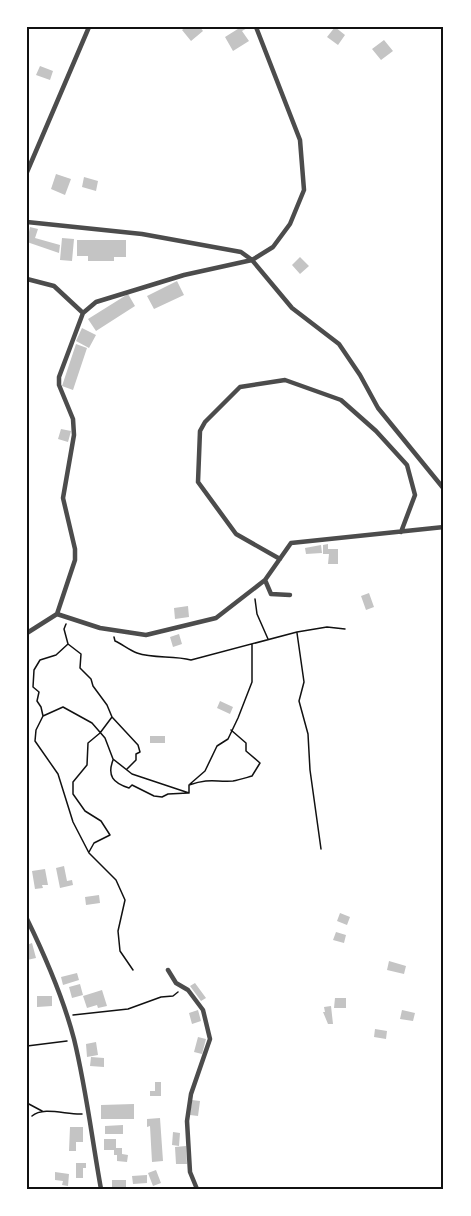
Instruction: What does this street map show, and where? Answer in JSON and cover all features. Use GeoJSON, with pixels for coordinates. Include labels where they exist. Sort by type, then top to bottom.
{"type":"FeatureCollection","features":[{"type":"Feature","properties":{"kind":"street"},"geometry":{"type":"LineString","coordinates":[[27,171],[89,27]]}},
{"type":"Feature","properties":{"kind":"street"},"geometry":{"type":"LineString","coordinates":[[27,633],[57,614],[75,560],[75,549],[63,498],[74,435],[73,419],[59,385],[59,377],[83,313],[96,302],[142,287],[252,260],[273,248],[290,224],[304,190],[300,140],[256,27]]}},
{"type":"Feature","properties":{"kind":"street"},"geometry":{"type":"LineString","coordinates":[[27,222],[142,234],[241,252],[252,260],[292,308],[339,344],[360,375],[378,408],[444,489]]}},
{"type":"Feature","properties":{"kind":"street"},"geometry":{"type":"LineString","coordinates":[[27,279],[54,286],[83,313]]}},
{"type":"Feature","properties":{"kind":"street"},"geometry":{"type":"LineString","coordinates":[[280,559],[236,534],[198,482],[200,430],[240,387],[285,380],[340,400],[376,431],[407,465],[415,495],[401,532]]}},
{"type":"Feature","properties":{"kind":"street"},"geometry":{"type":"LineString","coordinates":[[57,614],[100,628],[146,635],[216,618],[265,580],[291,543],[444,527]]}},
{"type":"Feature","properties":{"kind":"street"},"geometry":{"type":"LineString","coordinates":[[265,580],[271,594],[290,595]]}},
{"type":"Feature","properties":{"kind":"street"},"geometry":{"type":"LineString","coordinates":[[27,919],[50,966],[74,1040],[101,1189]]}},
{"type":"Feature","properties":{"kind":"street"},"geometry":{"type":"LineString","coordinates":[[168,970],[176,983],[188,990],[203,1010],[210,1039],[191,1094],[187,1121],[190,1172],[197,1189]]}},
{"type":"Feature","properties":{"kind":"path"},"geometry":{"type":"LineString","coordinates":[[254,589],[256,614],[269,640]]}},
{"type":"Feature","properties":{"kind":"path"},"geometry":{"type":"LineString","coordinates":[[69,618],[64,629],[68,644],[81,654],[80,668],[91,678],[93,686],[107,705],[112,717],[138,745],[140,752],[135,754],[136,760],[126,770]]}},
{"type":"Feature","properties":{"kind":"path"},"geometry":{"type":"LineString","coordinates":[[113,630],[115,640],[136,653],[178,656],[191,660],[297,632],[327,627],[345,629]]}},
{"type":"Feature","properties":{"kind":"path"},"geometry":{"type":"LineString","coordinates":[[297,632],[304,681],[299,701],[308,734],[310,770],[321,849]]}},
{"type":"Feature","properties":{"kind":"path"},"geometry":{"type":"LineString","coordinates":[[68,644],[56,655],[40,660],[34,670],[33,687],[39,692],[37,701],[43,716],[36,730],[35,741],[58,774],[73,822],[89,853],[116,880],[125,900],[118,931],[120,951],[133,970]]}},
{"type":"Feature","properties":{"kind":"path"},"geometry":{"type":"LineString","coordinates":[[189,793],[189,785],[205,771],[217,747],[228,739],[252,682],[252,644]]}},
{"type":"Feature","properties":{"kind":"path"},"geometry":{"type":"LineString","coordinates":[[43,716],[63,707],[92,723],[105,738],[113,759],[126,770],[189,793]]}},
{"type":"Feature","properties":{"kind":"path"},"geometry":{"type":"LineString","coordinates":[[89,853],[94,843],[110,835],[101,821],[86,811],[73,794],[73,782],[87,765],[88,743],[100,733],[112,717]]}},
{"type":"Feature","properties":{"kind":"path"},"geometry":{"type":"LineString","coordinates":[[189,785],[210,779],[232,781],[252,776],[260,763],[246,751],[246,743],[231,730]]}},
{"type":"Feature","properties":{"kind":"path"},"geometry":{"type":"LineString","coordinates":[[113,759],[109,769],[110,776],[120,785],[129,788],[132,785],[154,796],[162,797],[168,794],[189,793]]}},
{"type":"Feature","properties":{"kind":"path"},"geometry":{"type":"LineString","coordinates":[[67,1015],[128,1009],[161,996],[173,996],[184,987]]}},
{"type":"Feature","properties":{"kind":"path"},"geometry":{"type":"LineString","coordinates":[[27,1046],[74,1040]]}},
{"type":"Feature","properties":{"kind":"path"},"geometry":{"type":"LineString","coordinates":[[27,1103],[43,1111]]}},
{"type":"Feature","properties":{"kind":"path"},"geometry":{"type":"LineString","coordinates":[[32,1116],[36,1112],[43,1111],[71,1115],[89,1113]]}},
{"type":"Feature","properties":{"kind":"building"},"geometry":{"type":"Polygon","coordinates":[[[186,27],[200,27],[203,31],[191,41],[182,30],[186,27]]]}},
{"type":"Feature","properties":{"kind":"building"},"geometry":{"type":"Polygon","coordinates":[[[241,27],[249,27],[242,31],[249,41],[233,51],[225,37],[241,27]]]}},
{"type":"Feature","properties":{"kind":"building"},"geometry":{"type":"Polygon","coordinates":[[[335,27],[345,35],[338,45],[327,37],[335,27]]]}},
{"type":"Feature","properties":{"kind":"building"},"geometry":{"type":"Polygon","coordinates":[[[384,40],[393,51],[381,60],[372,49],[384,40]]]}},
{"type":"Feature","properties":{"kind":"building"},"geometry":{"type":"Polygon","coordinates":[[[40,66],[53,71],[50,80],[36,75],[40,66]]]}},
{"type":"Feature","properties":{"kind":"building"},"geometry":{"type":"Polygon","coordinates":[[[56,174],[71,179],[65,195],[51,189],[56,174]]]}},
{"type":"Feature","properties":{"kind":"building"},"geometry":{"type":"Polygon","coordinates":[[[84,177],[98,181],[96,191],[82,187],[84,177]]]}},
{"type":"Feature","properties":{"kind":"building"},"geometry":{"type":"Polygon","coordinates":[[[30,227],[38,229],[35,238],[60,245],[59,253],[27,242],[30,227]]]}},
{"type":"Feature","properties":{"kind":"building"},"geometry":{"type":"Polygon","coordinates":[[[62,238],[74,239],[72,261],[60,260],[62,238]]]}},
{"type":"Feature","properties":{"kind":"building"},"geometry":{"type":"Polygon","coordinates":[[[77,240],[126,240],[126,257],[114,257],[114,261],[88,261],[88,256],[77,256],[77,240]]]}},
{"type":"Feature","properties":{"kind":"building"},"geometry":{"type":"Polygon","coordinates":[[[300,257],[309,266],[300,274],[292,265],[300,257]]]}},
{"type":"Feature","properties":{"kind":"building"},"geometry":{"type":"Polygon","coordinates":[[[177,281],[184,295],[154,309],[147,296],[177,281]]]}},
{"type":"Feature","properties":{"kind":"building"},"geometry":{"type":"Polygon","coordinates":[[[128,294],[135,306],[96,331],[88,319],[128,294]]]}},
{"type":"Feature","properties":{"kind":"building"},"geometry":{"type":"Polygon","coordinates":[[[82,328],[96,335],[89,348],[76,341],[82,328]]]}},
{"type":"Feature","properties":{"kind":"building"},"geometry":{"type":"Polygon","coordinates":[[[76,344],[87,348],[73,390],[62,386],[76,344]]]}},
{"type":"Feature","properties":{"kind":"building"},"geometry":{"type":"Polygon","coordinates":[[[61,429],[71,431],[68,442],[58,439],[61,429]]]}},
{"type":"Feature","properties":{"kind":"building"},"geometry":{"type":"Polygon","coordinates":[[[328,544],[328,549],[338,549],[338,564],[328,564],[329,554],[323,554],[323,545],[328,544]]]}},
{"type":"Feature","properties":{"kind":"building"},"geometry":{"type":"Polygon","coordinates":[[[321,545],[322,553],[306,554],[305,548],[321,545]]]}},
{"type":"Feature","properties":{"kind":"building"},"geometry":{"type":"Polygon","coordinates":[[[369,593],[374,607],[366,610],[361,596],[369,593]]]}},
{"type":"Feature","properties":{"kind":"building"},"geometry":{"type":"Polygon","coordinates":[[[188,606],[189,617],[175,619],[174,608],[188,606]]]}},
{"type":"Feature","properties":{"kind":"building"},"geometry":{"type":"Polygon","coordinates":[[[179,634],[182,644],[173,647],[170,637],[179,634]]]}},
{"type":"Feature","properties":{"kind":"building"},"geometry":{"type":"Polygon","coordinates":[[[220,701],[233,707],[230,714],[217,708],[220,701]]]}},
{"type":"Feature","properties":{"kind":"building"},"geometry":{"type":"Polygon","coordinates":[[[150,736],[165,736],[165,743],[150,743],[150,736]]]}},
{"type":"Feature","properties":{"kind":"building"},"geometry":{"type":"Polygon","coordinates":[[[64,866],[67,881],[72,880],[73,885],[60,888],[56,868],[64,866]]]}},
{"type":"Feature","properties":{"kind":"building"},"geometry":{"type":"Polygon","coordinates":[[[45,869],[48,885],[35,889],[32,871],[45,869]]]}},
{"type":"Feature","properties":{"kind":"building"},"geometry":{"type":"Polygon","coordinates":[[[99,895],[100,903],[86,905],[85,897],[99,895]]]}},
{"type":"Feature","properties":{"kind":"building"},"geometry":{"type":"Polygon","coordinates":[[[340,913],[350,917],[347,925],[337,921],[340,913]]]}},
{"type":"Feature","properties":{"kind":"building"},"geometry":{"type":"Polygon","coordinates":[[[336,932],[346,935],[344,943],[333,940],[336,932]]]}},
{"type":"Feature","properties":{"kind":"building"},"geometry":{"type":"Polygon","coordinates":[[[32,943],[36,958],[27,960],[27,945],[32,943]]]}},
{"type":"Feature","properties":{"kind":"building"},"geometry":{"type":"Polygon","coordinates":[[[389,961],[406,966],[404,974],[387,970],[389,961]]]}},
{"type":"Feature","properties":{"kind":"building"},"geometry":{"type":"Polygon","coordinates":[[[77,973],[79,980],[63,985],[61,977],[77,973]]]}},
{"type":"Feature","properties":{"kind":"building"},"geometry":{"type":"Polygon","coordinates":[[[195,983],[206,998],[201,1001],[190,986],[195,983]]]}},
{"type":"Feature","properties":{"kind":"building"},"geometry":{"type":"Polygon","coordinates":[[[80,984],[83,995],[72,998],[69,987],[80,984]]]}},
{"type":"Feature","properties":{"kind":"building"},"geometry":{"type":"Polygon","coordinates":[[[102,990],[107,1006],[98,1008],[97,1005],[87,1008],[83,996],[102,990]]]}},
{"type":"Feature","properties":{"kind":"building"},"geometry":{"type":"Polygon","coordinates":[[[37,996],[52,996],[52,1006],[37,1007],[37,996]]]}},
{"type":"Feature","properties":{"kind":"building"},"geometry":{"type":"Polygon","coordinates":[[[335,998],[346,998],[346,1008],[334,1008],[335,998]]]}},
{"type":"Feature","properties":{"kind":"building"},"geometry":{"type":"Polygon","coordinates":[[[331,1006],[333,1024],[328,1024],[323,1012],[325,1012],[324,1007],[331,1006]]]}},
{"type":"Feature","properties":{"kind":"building"},"geometry":{"type":"Polygon","coordinates":[[[198,1010],[201,1021],[192,1024],[189,1013],[198,1010]]]}},
{"type":"Feature","properties":{"kind":"building"},"geometry":{"type":"Polygon","coordinates":[[[402,1010],[415,1013],[413,1021],[400,1019],[402,1010]]]}},
{"type":"Feature","properties":{"kind":"building"},"geometry":{"type":"Polygon","coordinates":[[[375,1029],[387,1031],[386,1039],[374,1037],[375,1029]]]}},
{"type":"Feature","properties":{"kind":"building"},"geometry":{"type":"Polygon","coordinates":[[[198,1037],[206,1039],[202,1054],[194,1052],[198,1037]]]}},
{"type":"Feature","properties":{"kind":"building"},"geometry":{"type":"Polygon","coordinates":[[[96,1042],[98,1055],[87,1057],[86,1044],[96,1042]]]}},
{"type":"Feature","properties":{"kind":"building"},"geometry":{"type":"Polygon","coordinates":[[[91,1057],[104,1058],[104,1067],[90,1066],[91,1057]]]}},
{"type":"Feature","properties":{"kind":"building"},"geometry":{"type":"Polygon","coordinates":[[[155,1082],[161,1082],[161,1096],[150,1096],[150,1091],[155,1091],[155,1082]]]}},
{"type":"Feature","properties":{"kind":"building"},"geometry":{"type":"Polygon","coordinates":[[[192,1100],[200,1101],[198,1116],[190,1115],[192,1100]]]}},
{"type":"Feature","properties":{"kind":"building"},"geometry":{"type":"Polygon","coordinates":[[[134,1104],[134,1119],[101,1119],[101,1105],[134,1104]]]}},
{"type":"Feature","properties":{"kind":"building"},"geometry":{"type":"Polygon","coordinates":[[[160,1118],[163,1161],[152,1162],[150,1126],[147,1127],[147,1119],[160,1118]]]}},
{"type":"Feature","properties":{"kind":"building"},"geometry":{"type":"Polygon","coordinates":[[[123,1125],[123,1134],[105,1134],[105,1126],[123,1125]]]}},
{"type":"Feature","properties":{"kind":"building"},"geometry":{"type":"Polygon","coordinates":[[[70,1127],[83,1127],[83,1142],[76,1142],[76,1151],[69,1151],[70,1127]]]}},
{"type":"Feature","properties":{"kind":"building"},"geometry":{"type":"Polygon","coordinates":[[[173,1132],[180,1133],[179,1146],[172,1145],[173,1132]]]}},
{"type":"Feature","properties":{"kind":"building"},"geometry":{"type":"Polygon","coordinates":[[[104,1139],[116,1139],[116,1148],[122,1148],[122,1154],[128,1155],[127,1162],[117,1161],[114,1150],[104,1150],[104,1139]]]}},
{"type":"Feature","properties":{"kind":"building"},"geometry":{"type":"Polygon","coordinates":[[[186,1146],[187,1164],[176,1164],[175,1147],[186,1146]]]}},
{"type":"Feature","properties":{"kind":"building"},"geometry":{"type":"Polygon","coordinates":[[[76,1163],[86,1163],[86,1168],[83,1168],[83,1178],[76,1178],[76,1163]]]}},
{"type":"Feature","properties":{"kind":"building"},"geometry":{"type":"Polygon","coordinates":[[[156,1170],[161,1183],[153,1186],[148,1173],[156,1170]]]}},
{"type":"Feature","properties":{"kind":"building"},"geometry":{"type":"Polygon","coordinates":[[[55,1172],[69,1174],[68,1186],[62,1185],[63,1181],[55,1180],[55,1172]]]}},
{"type":"Feature","properties":{"kind":"building"},"geometry":{"type":"Polygon","coordinates":[[[147,1175],[147,1183],[133,1184],[132,1176],[147,1175]]]}},
{"type":"Feature","properties":{"kind":"building"},"geometry":{"type":"Polygon","coordinates":[[[112,1180],[126,1180],[126,1189],[112,1189],[112,1180]]]}}]}
